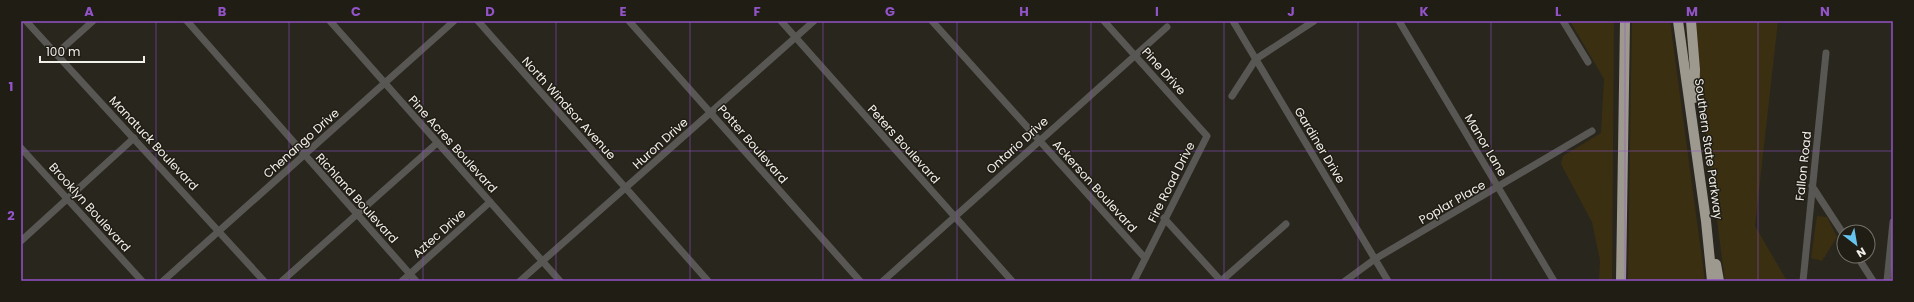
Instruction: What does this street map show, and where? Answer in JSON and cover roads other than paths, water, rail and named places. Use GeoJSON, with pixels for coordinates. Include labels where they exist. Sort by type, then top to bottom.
{"type":"FeatureCollection","features":[{"type":"Feature","properties":{"kind":"highway"},"geometry":{"type":"LineString","coordinates":[[1620,21],[1624,51]]}},
{"type":"Feature","properties":{"kind":"highway"},"geometry":{"type":"LineString","coordinates":[[1622,278],[1625,21]]}},
{"type":"Feature","properties":{"kind":"highway","name":"Southern State Parkway"},"geometry":{"type":"LineString","coordinates":[[1678,21],[1706,221],[1712,281]]}},
{"type":"Feature","properties":{"kind":"highway"},"geometry":{"type":"LineString","coordinates":[[1691,21],[1695,70],[1694,134]]}},
{"type":"Feature","properties":{"kind":"highway"},"geometry":{"type":"LineString","coordinates":[[1706,221],[1719,281]]}},
{"type":"Feature","properties":{"kind":"street","name":"Manatuck Boulevard"},"geometry":{"type":"LineString","coordinates":[[26,21],[264,281]]}},
{"type":"Feature","properties":{"kind":"street"},"geometry":{"type":"LineString","coordinates":[[56,54],[93,21]]}},
{"type":"Feature","properties":{"kind":"street","name":"Richland Boulevard"},"geometry":{"type":"LineString","coordinates":[[186,21],[416,281]]}},
{"type":"Feature","properties":{"kind":"street","name":"Pine Acres Boulevard"},"geometry":{"type":"LineString","coordinates":[[330,21],[560,281]]}},
{"type":"Feature","properties":{"kind":"street","name":"Chenango Drive"},"geometry":{"type":"LineString","coordinates":[[163,281],[454,21]]}},
{"type":"Feature","properties":{"kind":"street","name":"North Windsor Avenue"},"geometry":{"type":"LineString","coordinates":[[478,21],[708,281]]}},
{"type":"Feature","properties":{"kind":"street","name":"Potter Boulevard"},"geometry":{"type":"LineString","coordinates":[[629,21],[860,281]]}},
{"type":"Feature","properties":{"kind":"street","name":"Peters Boulevard"},"geometry":{"type":"LineString","coordinates":[[781,21],[1012,281]]}},
{"type":"Feature","properties":{"kind":"street","name":"Huron Drive"},"geometry":{"type":"LineString","coordinates":[[520,281],[814,21]]}},
{"type":"Feature","properties":{"kind":"street","name":"Ackerson Boulevard"},"geometry":{"type":"LineString","coordinates":[[932,21],[1144,258]]}},
{"type":"Feature","properties":{"kind":"street","name":"Pine Drive"},"geometry":{"type":"LineString","coordinates":[[1104,21],[1207,136]]}},
{"type":"Feature","properties":{"kind":"street","name":"Gardiner Drive"},"geometry":{"type":"LineString","coordinates":[[1233,21],[1388,281]]}},
{"type":"Feature","properties":{"kind":"street"},"geometry":{"type":"LineString","coordinates":[[1232,96],[1256,59],[1314,21]]}},
{"type":"Feature","properties":{"kind":"street","name":"Manor Lane"},"geometry":{"type":"LineString","coordinates":[[1399,21],[1554,281]]}},
{"type":"Feature","properties":{"kind":"street"},"geometry":{"type":"LineString","coordinates":[[1563,21],[1588,62]]}},
{"type":"Feature","properties":{"kind":"street","name":"Ontario Drive"},"geometry":{"type":"LineString","coordinates":[[883,281],[1167,27]]}},
{"type":"Feature","properties":{"kind":"street","name":"Fallon Road"},"geometry":{"type":"LineString","coordinates":[[1803,281],[1826,53]]}},
{"type":"Feature","properties":{"kind":"street","name":"Poplar Place"},"geometry":{"type":"LineString","coordinates":[[1345,281],[1375,259],[1592,131]]}},
{"type":"Feature","properties":{"kind":"street","name":"Fire Road Drive"},"geometry":{"type":"LineString","coordinates":[[1134,281],[1164,218],[1207,136]]}},
{"type":"Feature","properties":{"kind":"street"},"geometry":{"type":"LineString","coordinates":[[21,241],[134,138]]}},
{"type":"Feature","properties":{"kind":"street"},"geometry":{"type":"LineString","coordinates":[[282,281],[437,143]]}},
{"type":"Feature","properties":{"kind":"street","name":"Brooklyn Boulevard"},"geometry":{"type":"LineString","coordinates":[[21,148],[142,281]]}},
{"type":"Feature","properties":{"kind":"street"},"geometry":{"type":"LineString","coordinates":[[1812,186],[1837,224]]}},
{"type":"Feature","properties":{"kind":"street","name":"Aztec Drive"},"geometry":{"type":"LineString","coordinates":[[402,281],[490,202]]}},
{"type":"Feature","properties":{"kind":"street"},"geometry":{"type":"LineString","coordinates":[[1164,218],[1221,281],[1286,224]]}},
{"type":"Feature","properties":{"kind":"street"},"geometry":{"type":"LineString","coordinates":[[1887,281],[1893,222]]}},
{"type":"Feature","properties":{"kind":"street"},"geometry":{"type":"LineString","coordinates":[[1862,264],[1873,281]]}}]}
